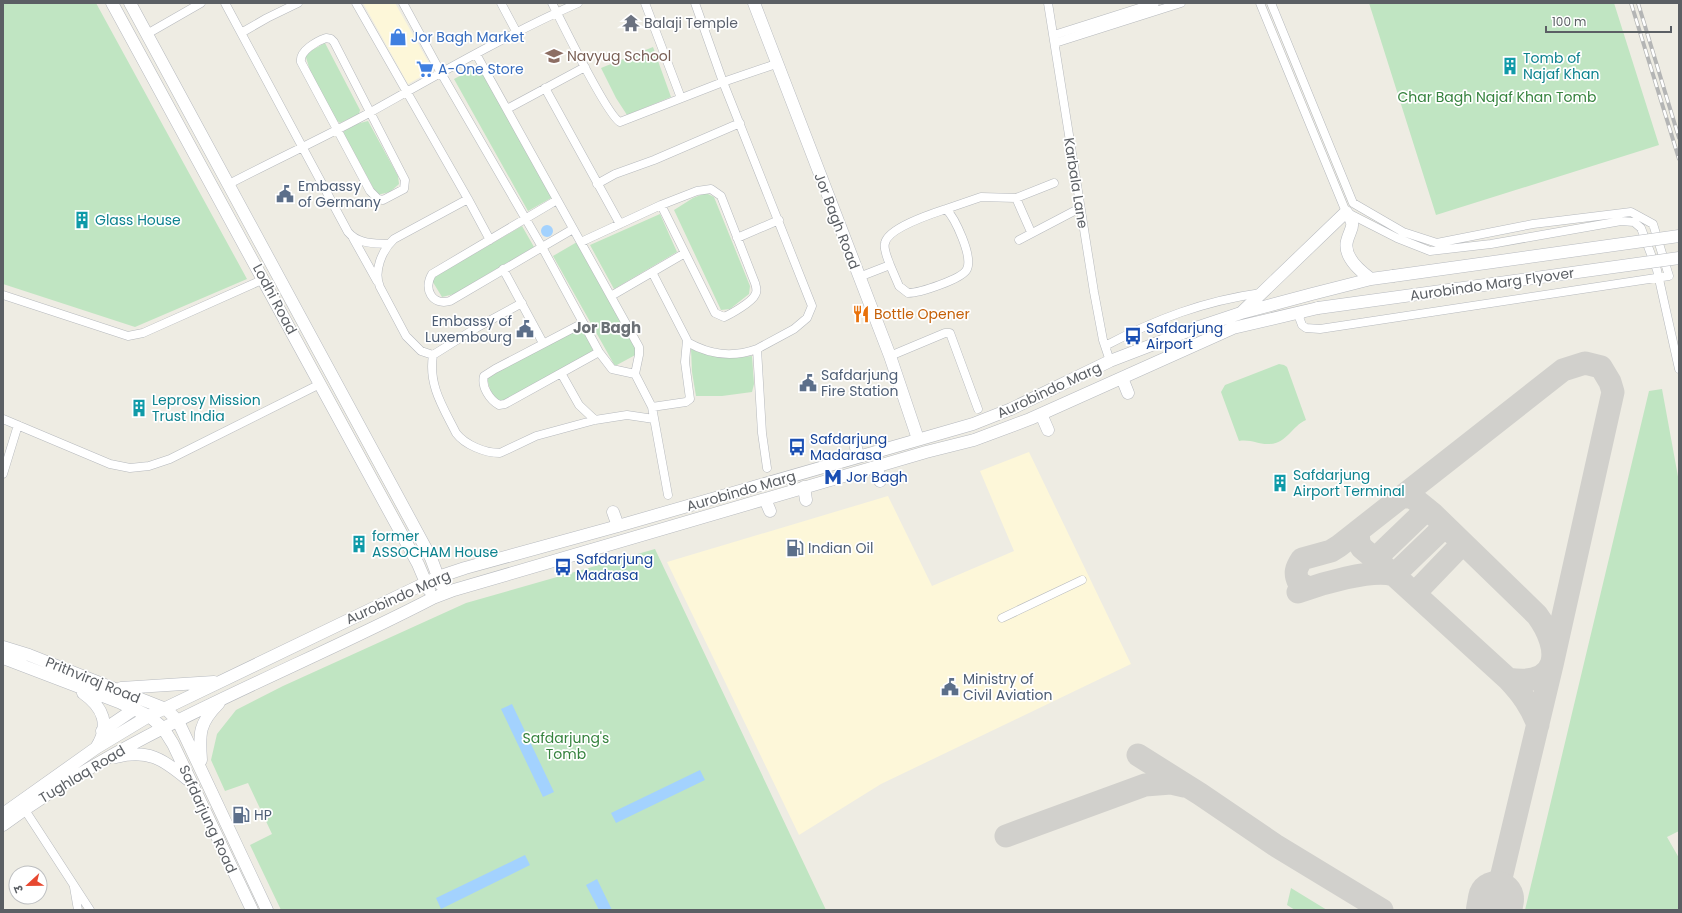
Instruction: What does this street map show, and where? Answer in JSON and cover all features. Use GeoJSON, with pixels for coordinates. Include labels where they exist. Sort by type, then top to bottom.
{"type":"FeatureCollection","features":[{"type":"Feature","properties":{"kind":"main road","name":"Lodhi Road"},"geometry":{"type":"LineString","coordinates":[[112,3],[264,279],[418,564],[433,598]]}},
{"type":"Feature","properties":{"kind":"main road","name":"Lodhi Road"},"geometry":{"type":"LineString","coordinates":[[130,3],[431,558],[444,594]]}},
{"type":"Feature","properties":{"kind":"main road","name":"Jor Bagh Road"},"geometry":{"type":"LineString","coordinates":[[754,3],[776,64],[890,356],[918,439]]}},
{"type":"Feature","properties":{"kind":"main road"},"geometry":{"type":"LineString","coordinates":[[1241,313],[1346,212],[1352,219],[1353,226],[1347,240],[1346,248],[1359,270],[1371,279]]}},
{"type":"Feature","properties":{"kind":"main road","name":"Aurobindo Marg Flyover"},"geometry":{"type":"LineString","coordinates":[[1371,279],[1679,236]]}},
{"type":"Feature","properties":{"kind":"main road","name":"Aurobindo Marg Flyover"},"geometry":{"type":"LineString","coordinates":[[1305,311],[1679,258]]}},
{"type":"Feature","properties":{"kind":"main road","name":"Aurobindo Marg"},"geometry":{"type":"LineString","coordinates":[[166,709],[438,577],[465,568],[618,526],[973,424],[1010,409],[1110,361],[1196,328],[1241,313],[1371,279]]}},
{"type":"Feature","properties":{"kind":"main road","name":"Aurobindo Marg"},"geometry":{"type":"LineString","coordinates":[[178,720],[444,594],[804,487],[974,440],[1041,414],[1233,328],[1305,311]]}},
{"type":"Feature","properties":{"kind":"main road"},"geometry":{"type":"LineString","coordinates":[[1122,378],[1128,393]]}},
{"type":"Feature","properties":{"kind":"main road"},"geometry":{"type":"LineString","coordinates":[[1041,414],[1048,430]]}},
{"type":"Feature","properties":{"kind":"main road"},"geometry":{"type":"LineString","coordinates":[[854,443],[858,457]]}},
{"type":"Feature","properties":{"kind":"main road"},"geometry":{"type":"LineString","coordinates":[[877,466],[880,481]]}},
{"type":"Feature","properties":{"kind":"main road"},"geometry":{"type":"LineString","coordinates":[[804,487],[806,500]]}},
{"type":"Feature","properties":{"kind":"main road"},"geometry":{"type":"LineString","coordinates":[[765,499],[770,511]]}},
{"type":"Feature","properties":{"kind":"main road"},"geometry":{"type":"LineString","coordinates":[[614,512],[618,526]]}},
{"type":"Feature","properties":{"kind":"main road","name":"Prithviraj Road"},"geometry":{"type":"LineString","coordinates":[[3,647],[29,655],[116,688],[166,709],[178,720]]}},
{"type":"Feature","properties":{"kind":"main road","name":"Prithviraj Road"},"geometry":{"type":"LineString","coordinates":[[3,658],[26,666],[76,688],[121,703],[133,710],[149,716]]}},
{"type":"Feature","properties":{"kind":"main road"},"geometry":{"type":"LineString","coordinates":[[116,688],[221,681]]}},
{"type":"Feature","properties":{"kind":"main road"},"geometry":{"type":"LineString","coordinates":[[76,688],[92,699],[102,711],[104,719],[102,731],[96,748]]}},
{"type":"Feature","properties":{"kind":"main road"},"geometry":{"type":"LineString","coordinates":[[202,769],[200,735],[202,726],[211,712],[224,698]]}},
{"type":"Feature","properties":{"kind":"main road","name":"Tughlaq Road"},"geometry":{"type":"LineString","coordinates":[[3,825],[22,805],[96,748],[149,716],[166,709]]}},
{"type":"Feature","properties":{"kind":"main road"},"geometry":{"type":"LineString","coordinates":[[102,731],[133,710]]}},
{"type":"Feature","properties":{"kind":"main road"},"geometry":{"type":"LineString","coordinates":[[149,716],[163,728]]}},
{"type":"Feature","properties":{"kind":"main road","name":"Tughlaq Road"},"geometry":{"type":"LineString","coordinates":[[3,814],[178,720]]}},
{"type":"Feature","properties":{"kind":"main road","name":"Safdarjung Road"},"geometry":{"type":"LineString","coordinates":[[178,720],[267,910]]}},
{"type":"Feature","properties":{"kind":"main road","name":"Safdarjung Road"},"geometry":{"type":"LineString","coordinates":[[163,728],[191,782],[252,910]]}},
{"type":"Feature","properties":{"kind":"main road"},"geometry":{"type":"LineString","coordinates":[[102,761],[128,754],[152,756],[171,766],[191,782]]}},
{"type":"Feature","properties":{"kind":"main road"},"geometry":{"type":"LineString","coordinates":[[225,854],[238,848]]}},
{"type":"Feature","properties":{"kind":"street"},"geometry":{"type":"LineString","coordinates":[[147,34],[202,3]]}},
{"type":"Feature","properties":{"kind":"street"},"geometry":{"type":"LineString","coordinates":[[225,3],[348,232],[353,238],[406,336],[421,351],[433,356]]}},
{"type":"Feature","properties":{"kind":"street"},"geometry":{"type":"LineString","coordinates":[[241,34],[267,18],[298,3]]}},
{"type":"Feature","properties":{"kind":"street"},"geometry":{"type":"LineString","coordinates":[[356,3],[490,240]]}},
{"type":"Feature","properties":{"kind":"street"},"geometry":{"type":"LineString","coordinates":[[403,3],[441,73],[526,218],[599,352],[612,369],[635,374]]}},
{"type":"Feature","properties":{"kind":"street"},"geometry":{"type":"LineString","coordinates":[[501,3],[517,33]]}},
{"type":"Feature","properties":{"kind":"street"},"geometry":{"type":"LineString","coordinates":[[552,3],[614,119],[620,122],[723,82],[776,64]]}},
{"type":"Feature","properties":{"kind":"street"},"geometry":{"type":"LineString","coordinates":[[229,184],[303,148],[476,54],[557,12],[578,3]]}},
{"type":"Feature","properties":{"kind":"street"},"geometry":{"type":"LineString","coordinates":[[646,3],[681,98]]}},
{"type":"Feature","properties":{"kind":"street"},"geometry":{"type":"LineString","coordinates":[[687,342],[701,350],[716,353],[742,354],[757,349],[794,329],[807,318],[812,306],[723,82],[695,3]]}},
{"type":"Feature","properties":{"kind":"street","name":"Karbala Lane"},"geometry":{"type":"LineString","coordinates":[[1048,3],[1080,208],[1105,346],[1110,361]]}},
{"type":"Feature","properties":{"kind":"street"},"geometry":{"type":"LineString","coordinates":[[1054,39],[1155,3]]}},
{"type":"Feature","properties":{"kind":"street"},"geometry":{"type":"LineString","coordinates":[[1054,39],[1181,3]]}},
{"type":"Feature","properties":{"kind":"street"},"geometry":{"type":"LineString","coordinates":[[1260,3],[1346,212],[1397,238],[1430,251],[1491,244],[1621,221],[1634,222],[1641,228],[1658,277],[1679,369]]}},
{"type":"Feature","properties":{"kind":"street"},"geometry":{"type":"LineString","coordinates":[[1271,3],[1352,203],[1402,232],[1437,243],[1533,224],[1631,212],[1652,224],[1669,276],[1320,329],[1306,328],[1302,325],[1299,317],[1305,311]]}},
{"type":"Feature","properties":{"kind":"street"},"geometry":{"type":"LineString","coordinates":[[323,39],[331,39],[334,42],[369,113],[405,180],[405,185],[401,191],[383,200],[374,197],[337,130],[300,58],[303,53],[323,39]]}},
{"type":"Feature","properties":{"kind":"street"},"geometry":{"type":"LineString","coordinates":[[476,54],[639,347],[635,374],[652,407],[668,495]]}},
{"type":"Feature","properties":{"kind":"street"},"geometry":{"type":"LineString","coordinates":[[507,109],[585,67]]}},
{"type":"Feature","properties":{"kind":"street"},"geometry":{"type":"LineString","coordinates":[[545,88],[620,224]]}},
{"type":"Feature","properties":{"kind":"street"},"geometry":{"type":"LineString","coordinates":[[597,184],[614,174],[654,160],[740,123]]}},
{"type":"Feature","properties":{"kind":"street"},"geometry":{"type":"LineString","coordinates":[[946,209],[954,217],[970,259],[967,270],[961,275],[918,293],[908,293],[899,286],[890,265],[884,245],[887,238],[894,231],[946,209],[981,197],[1016,198],[1054,182]]}},
{"type":"Feature","properties":{"kind":"street"},"geometry":{"type":"LineString","coordinates":[[581,242],[661,205],[704,189],[711,189],[721,196],[757,289],[753,298],[730,315],[724,317],[715,313],[661,205]]}},
{"type":"Feature","properties":{"kind":"street"},"geometry":{"type":"LineString","coordinates":[[1016,198],[1030,232]]}},
{"type":"Feature","properties":{"kind":"street"},"geometry":{"type":"LineString","coordinates":[[377,282],[378,270],[388,244],[401,234],[468,199]]}},
{"type":"Feature","properties":{"kind":"street"},"geometry":{"type":"LineString","coordinates":[[557,200],[432,274],[428,281],[427,287],[431,295],[436,301],[443,304],[450,302],[573,229]]}},
{"type":"Feature","properties":{"kind":"street"},"geometry":{"type":"LineString","coordinates":[[1019,240],[1030,232],[1080,208]]}},
{"type":"Feature","properties":{"kind":"street"},"geometry":{"type":"LineString","coordinates":[[737,238],[779,220]]}},
{"type":"Feature","properties":{"kind":"street"},"geometry":{"type":"LineString","coordinates":[[353,238],[366,243],[388,244]]}},
{"type":"Feature","properties":{"kind":"street"},"geometry":{"type":"LineString","coordinates":[[611,296],[685,254]]}},
{"type":"Feature","properties":{"kind":"street"},"geometry":{"type":"LineString","coordinates":[[859,277],[890,265]]}},
{"type":"Feature","properties":{"kind":"street"},"geometry":{"type":"LineString","coordinates":[[504,269],[543,344]]}},
{"type":"Feature","properties":{"kind":"street"},"geometry":{"type":"LineString","coordinates":[[652,272],[687,342],[685,358],[690,399],[686,402],[652,407]]}},
{"type":"Feature","properties":{"kind":"street"},"geometry":{"type":"LineString","coordinates":[[3,295],[120,334],[132,335],[143,333],[264,279]]}},
{"type":"Feature","properties":{"kind":"street"},"geometry":{"type":"LineString","coordinates":[[1105,346],[1150,323],[1170,316],[1224,299],[1261,293]]}},
{"type":"Feature","properties":{"kind":"street"},"geometry":{"type":"LineString","coordinates":[[522,303],[476,328],[433,356],[431,366],[433,386],[456,433],[466,444],[500,453],[536,436],[595,420],[627,415],[654,420]]}},
{"type":"Feature","properties":{"kind":"street"},"geometry":{"type":"LineString","coordinates":[[583,323],[484,376],[484,387],[491,399],[499,406],[599,352]]}},
{"type":"Feature","properties":{"kind":"street"},"geometry":{"type":"LineString","coordinates":[[890,356],[945,333],[950,333],[978,409]]}},
{"type":"Feature","properties":{"kind":"street"},"geometry":{"type":"LineString","coordinates":[[757,349],[762,433],[767,468]]}},
{"type":"Feature","properties":{"kind":"street"},"geometry":{"type":"LineString","coordinates":[[561,373],[579,405],[595,420]]}},
{"type":"Feature","properties":{"kind":"street"},"geometry":{"type":"LineString","coordinates":[[3,419],[110,464],[130,468],[149,466],[170,459],[320,384]]}},
{"type":"Feature","properties":{"kind":"street"},"geometry":{"type":"LineString","coordinates":[[3,474],[18,425]]}},
{"type":"Feature","properties":{"kind":"street"},"geometry":{"type":"LineString","coordinates":[[1002,618],[1082,580]]}},
{"type":"Feature","properties":{"kind":"street"},"geometry":{"type":"LineString","coordinates":[[22,805],[90,910]]}},
{"type":"Feature","properties":{"kind":"street"},"geometry":{"type":"LineString","coordinates":[[73,885],[78,910]]}},
{"type":"Feature","properties":{"kind":"shaded area","name":"Jor Bagh Market"},"geometry":{"type":"Polygon","coordinates":[[[363,3],[395,3],[433,70],[408,84],[363,3]]]}},
{"type":"Feature","properties":{"kind":"shaded area"},"geometry":{"type":"Polygon","coordinates":[[[1029,452],[1131,664],[881,784],[799,835],[667,562],[888,496],[932,586],[1014,551],[980,471],[1029,452]]]}},
{"type":"Feature","properties":{"kind":"green space"},"geometry":{"type":"Polygon","coordinates":[[[3,3],[96,3],[247,279],[135,327],[3,284],[3,3]]]}},
{"type":"Feature","properties":{"kind":"green space","name":"Char Bagh Najaf Khan Tomb"},"geometry":{"type":"Polygon","coordinates":[[[1369,3],[1614,3],[1659,145],[1436,215],[1369,3]]]}},
{"type":"Feature","properties":{"kind":"green space"},"geometry":{"type":"Polygon","coordinates":[[[325,43],[360,110],[359,114],[340,123],[334,118],[311,74],[305,54],[325,43]]]}},
{"type":"Feature","properties":{"kind":"green space"},"geometry":{"type":"Polygon","coordinates":[[[653,47],[671,97],[627,115],[616,98],[601,68],[653,47]]]}},
{"type":"Feature","properties":{"kind":"green space"},"geometry":{"type":"Polygon","coordinates":[[[479,66],[553,197],[528,211],[454,79],[479,66]]]}},
{"type":"Feature","properties":{"kind":"green space"},"geometry":{"type":"Polygon","coordinates":[[[368,121],[398,176],[399,184],[390,192],[377,195],[343,132],[352,125],[368,121]]]}},
{"type":"Feature","properties":{"kind":"green space"},"geometry":{"type":"Polygon","coordinates":[[[706,193],[714,197],[750,286],[749,294],[730,309],[721,310],[674,210],[693,198],[706,193]]]}},
{"type":"Feature","properties":{"kind":"green space"},"geometry":{"type":"Polygon","coordinates":[[[660,214],[677,252],[614,289],[590,245],[660,214]]]}},
{"type":"Feature","properties":{"kind":"green space"},"geometry":{"type":"Polygon","coordinates":[[[522,226],[534,247],[454,294],[442,297],[431,279],[522,226]]]}},
{"type":"Feature","properties":{"kind":"green space"},"geometry":{"type":"Polygon","coordinates":[[[577,242],[639,353],[615,366],[553,256],[577,242]]]}},
{"type":"Feature","properties":{"kind":"green space"},"geometry":{"type":"Polygon","coordinates":[[[581,326],[594,352],[501,403],[491,393],[487,378],[581,326]]]}},
{"type":"Feature","properties":{"kind":"green space"},"geometry":{"type":"Polygon","coordinates":[[[691,349],[721,357],[752,356],[754,384],[752,392],[722,396],[696,396],[692,372],[691,349]]]}},
{"type":"Feature","properties":{"kind":"green space"},"geometry":{"type":"Polygon","coordinates":[[[1279,364],[1287,367],[1306,420],[1297,426],[1285,438],[1276,443],[1266,444],[1239,441],[1221,392],[1225,385],[1279,364]]]}},
{"type":"Feature","properties":{"kind":"green space"},"geometry":{"type":"Polygon","coordinates":[[[1662,389],[1679,482],[1679,831],[1667,837],[1679,858],[1679,910],[1525,910],[1649,391],[1662,389]]]}},
{"type":"Feature","properties":{"kind":"green space","name":"Safdarjung's Tomb"},"geometry":{"type":"Polygon","coordinates":[[[655,549],[826,910],[281,910],[250,845],[272,834],[248,783],[225,791],[211,760],[217,734],[236,710],[283,686],[466,603],[655,549]]]}},
{"type":"Feature","properties":{"kind":"green space"},"geometry":{"type":"Polygon","coordinates":[[[1291,888],[1327,910],[1295,910],[1287,905],[1291,888]]]}},
{"type":"Feature","properties":{"kind":"water"},"geometry":{"type":"Polygon","coordinates":[[[545,225],[549,225],[553,231],[549,237],[545,237],[541,233],[541,229],[545,225]]]}},
{"type":"Feature","properties":{"kind":"water"},"geometry":{"type":"Polygon","coordinates":[[[512,704],[554,792],[543,797],[501,709],[512,704]]]}},
{"type":"Feature","properties":{"kind":"water"},"geometry":{"type":"Polygon","coordinates":[[[700,770],[705,780],[616,823],[611,813],[700,770]]]}},
{"type":"Feature","properties":{"kind":"water"},"geometry":{"type":"Polygon","coordinates":[[[525,855],[530,865],[441,909],[436,898],[525,855]]]}},
{"type":"Feature","properties":{"kind":"water"},"geometry":{"type":"Polygon","coordinates":[[[597,879],[612,910],[599,910],[586,885],[597,879]]]}},
{"type":"Feature","properties":{"kind":"taxiway"},"geometry":{"type":"LineString","coordinates":[[1309,588],[1299,583],[1296,573],[1302,559],[1331,551],[1339,546],[1563,370],[1585,363],[1601,367],[1610,382],[1613,392],[1552,665],[1496,899]]}},
{"type":"Feature","properties":{"kind":"taxiway"},"geometry":{"type":"LineString","coordinates":[[1403,497],[1412,497],[1433,514],[1537,615],[1545,628],[1553,652],[1552,663],[1547,671],[1538,677],[1525,680],[1508,679]]}},
{"type":"Feature","properties":{"kind":"taxiway"},"geometry":{"type":"LineString","coordinates":[[1375,559],[1427,509]]}},
{"type":"Feature","properties":{"kind":"taxiway"},"geometry":{"type":"LineString","coordinates":[[1358,531],[1359,543],[1362,548],[1394,575],[1445,526]]}},
{"type":"Feature","properties":{"kind":"taxiway"},"geometry":{"type":"LineString","coordinates":[[1415,593],[1463,543]]}},
{"type":"Feature","properties":{"kind":"taxiway"},"geometry":{"type":"LineString","coordinates":[[1298,592],[1333,581],[1360,575],[1385,573],[1394,575],[1508,679],[1526,700],[1538,725]]}},
{"type":"Feature","properties":{"kind":"taxiway"},"geometry":{"type":"LineString","coordinates":[[1138,755],[1200,794],[1275,845],[1382,910]]}},
{"type":"Feature","properties":{"kind":"taxiway"},"geometry":{"type":"LineString","coordinates":[[1006,836],[1145,785],[1171,783],[1184,786]]}},
{"type":"Feature","properties":{"kind":"runway"},"geometry":{"type":"LineString","coordinates":[[1494,910],[1496,899]]}},
{"type":"Feature","properties":{"kind":"railway"},"geometry":{"type":"LineString","coordinates":[[1631,3],[1679,159]]}},
{"type":"Feature","properties":{"kind":"railway"},"geometry":{"type":"LineString","coordinates":[[1638,3],[1679,138]]}},
{"type":"Feature","properties":{"kind":"place","name":"Balaji Temple"},"geometry":{"type":"Point","coordinates":[631,23]}},
{"type":"Feature","properties":{"kind":"place","name":"Jor Bagh Market"},"geometry":{"type":"Point","coordinates":[398,37]}},
{"type":"Feature","properties":{"kind":"place","name":"Navyug School"},"geometry":{"type":"Point","coordinates":[554,56]}},
{"type":"Feature","properties":{"kind":"place","name":"Tomb of Najaf Khan"},"geometry":{"type":"Point","coordinates":[1510,66]}},
{"type":"Feature","properties":{"kind":"place","name":"A-One Store"},"geometry":{"type":"Point","coordinates":[425,69]}},
{"type":"Feature","properties":{"kind":"place","name":"Embassy of Germany"},"geometry":{"type":"Point","coordinates":[285,194]}},
{"type":"Feature","properties":{"kind":"place","name":"Glass House"},"geometry":{"type":"Point","coordinates":[82,220]}},
{"type":"Feature","properties":{"kind":"place","name":"Bottle Opener"},"geometry":{"type":"Point","coordinates":[861,314]}},
{"type":"Feature","properties":{"kind":"place","name":"Embassy of Luxembourg"},"geometry":{"type":"Point","coordinates":[525,329]}},
{"type":"Feature","properties":{"kind":"place","name":"Safdarjung Airport"},"geometry":{"type":"Point","coordinates":[1133,336]}},
{"type":"Feature","properties":{"kind":"place","name":"Safdarjung Fire Station"},"geometry":{"type":"Point","coordinates":[808,383]}},
{"type":"Feature","properties":{"kind":"place","name":"Leprosy Mission Trust India"},"geometry":{"type":"Point","coordinates":[139,408]}},
{"type":"Feature","properties":{"kind":"place","name":"Safdarjung Madarasa"},"geometry":{"type":"Point","coordinates":[797,447]}},
{"type":"Feature","properties":{"kind":"place","name":"Jor Bagh"},"geometry":{"type":"Point","coordinates":[833,477]}},
{"type":"Feature","properties":{"kind":"place","name":"Safdarjung Airport Terminal"},"geometry":{"type":"Point","coordinates":[1280,483]}},
{"type":"Feature","properties":{"kind":"place","name":"former ASSOCHAM House"},"geometry":{"type":"Point","coordinates":[359,544]}},
{"type":"Feature","properties":{"kind":"place","name":"Indian Oil"},"geometry":{"type":"Point","coordinates":[795,548]}},
{"type":"Feature","properties":{"kind":"place","name":"Safdarjung Madrasa"},"geometry":{"type":"Point","coordinates":[563,567]}},
{"type":"Feature","properties":{"kind":"place","name":"Ministry of Civil Aviation"},"geometry":{"type":"Point","coordinates":[950,687]}},
{"type":"Feature","properties":{"kind":"place","name":"HP"},"geometry":{"type":"Point","coordinates":[241,815]}},
{"type":"Feature","properties":{"kind":"district","name":"Jor Bagh"},"geometry":{"type":"Point","coordinates":[607,328]}}]}
